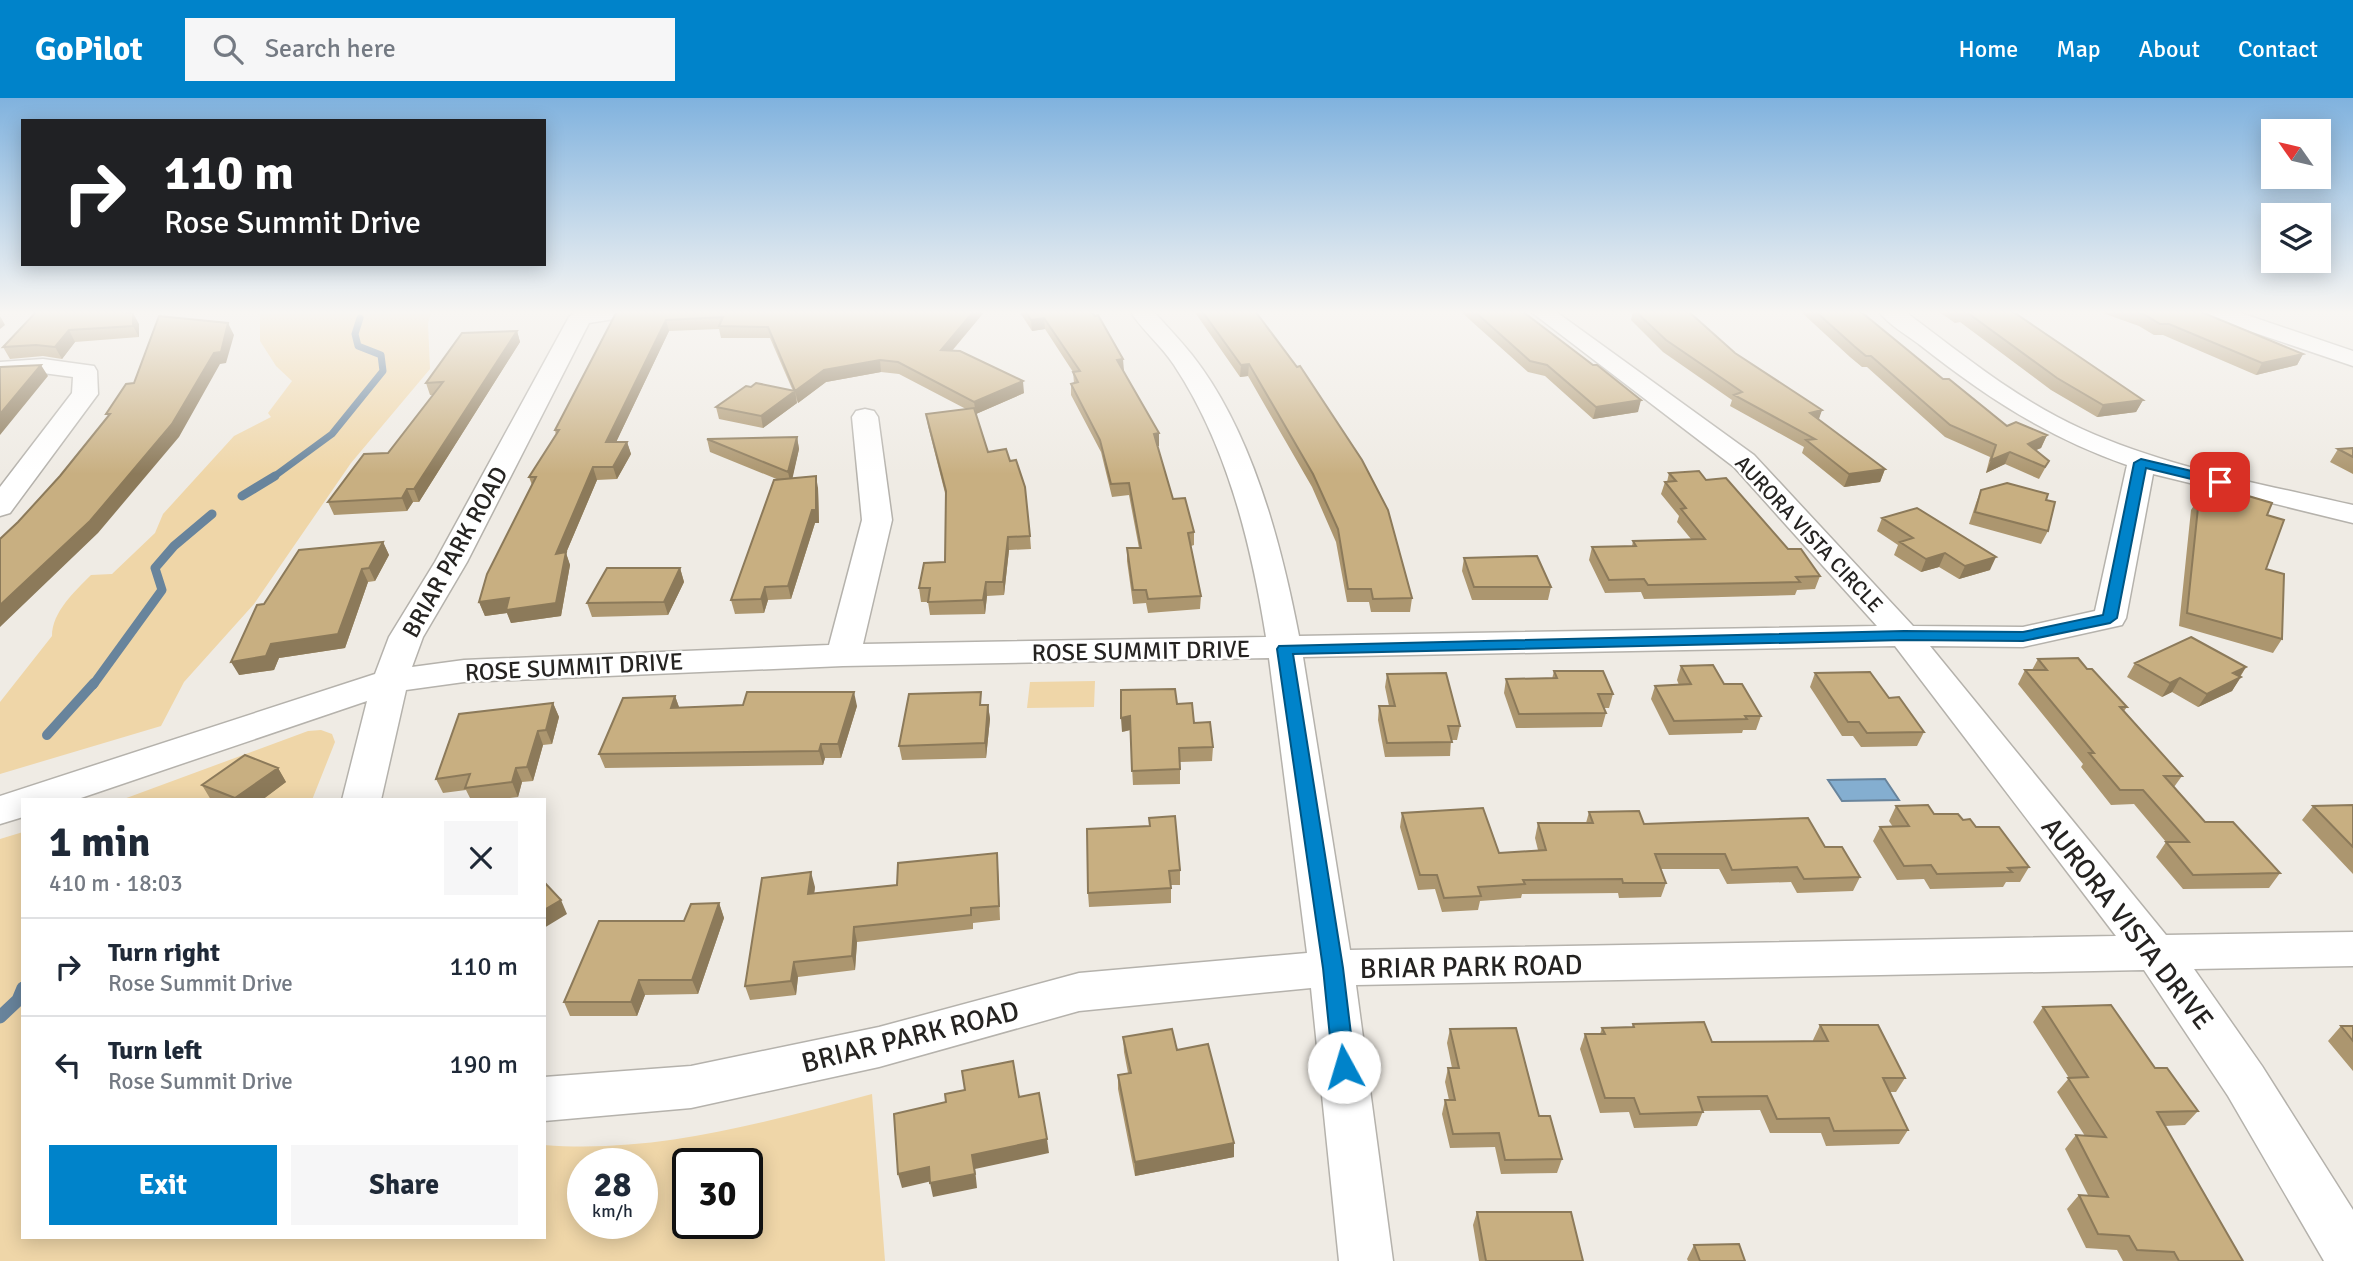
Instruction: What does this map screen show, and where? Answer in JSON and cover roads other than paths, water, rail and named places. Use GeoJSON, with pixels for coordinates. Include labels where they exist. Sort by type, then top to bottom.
{"type":"FeatureCollection","features":[{"type":"Feature","properties":{"kind":"street","name":"BRIAR PARK ROAD"},"geometry":{"type":"LineString","coordinates":[[361,798],[390,681],[406,637],[451,562],[555,365]]}},
{"type":"Feature","properties":{"kind":"street"},"geometry":{"type":"LineString","coordinates":[[1184,365],[1213,407],[1255,508],[1285,649],[1333,968],[1366,1261]]}},
{"type":"Feature","properties":{"kind":"street","name":"AURORA VISTA CIRCLE"},"geometry":{"type":"LineString","coordinates":[[1614,365],[1744,461],[1904,636]]}},
{"type":"Feature","properties":{"kind":"street"},"geometry":{"type":"LineString","coordinates":[[1964,365],[2008,398],[2069,433],[2141,463],[2353,514]]}},
{"type":"Feature","properties":{"kind":"street"},"geometry":{"type":"LineString","coordinates":[[0,369],[43,366],[86,371],[85,394],[0,507]]}},
{"type":"Feature","properties":{"kind":"street"},"geometry":{"type":"LineString","coordinates":[[843,656],[877,520],[865,417]]}},
{"type":"Feature","properties":{"kind":"street","name":"ROSE SUMMIT DRIVE"},"geometry":{"type":"LineString","coordinates":[[38,798],[390,681],[464,671],[843,656],[1904,636],[2023,637],[2110,618],[2141,463]]}},
{"type":"Feature","properties":{"kind":"street","name":"AURORA VISTA DRIVE"},"geometry":{"type":"LineString","coordinates":[[1904,636],[2195,1004],[2351,1255],[2352,1261]]}},
{"type":"Feature","properties":{"kind":"street"},"geometry":{"type":"LineString","coordinates":[[0,810],[21,804]]}},
{"type":"Feature","properties":{"kind":"street","name":"BRIAR PARK ROAD"},"geometry":{"type":"LineString","coordinates":[[546,1099],[691,1087],[879,1047],[1079,992],[1333,968],[2353,949]]}},
{"type":"Feature","properties":{"kind":"water"},"geometry":{"type":"Polygon","coordinates":[[[1885,779],[1899,800],[1842,801],[1828,780],[1885,779]]]}},
{"type":"Feature","properties":{"kind":"waterway"},"geometry":{"type":"LineString","coordinates":[[273,477],[332,434],[383,371],[382,365]]}},
{"type":"Feature","properties":{"kind":"waterway"},"geometry":{"type":"LineString","coordinates":[[242,496],[273,477]]}},
{"type":"Feature","properties":{"kind":"waterway"},"geometry":{"type":"LineString","coordinates":[[93,685],[162,590],[155,568],[174,546],[212,514]]}},
{"type":"Feature","properties":{"kind":"waterway"},"geometry":{"type":"LineString","coordinates":[[47,735],[94,683]]}},
{"type":"Feature","properties":{"kind":"waterway"},"geometry":{"type":"LineString","coordinates":[[0,1017],[18,1000],[21,993]]}}]}
